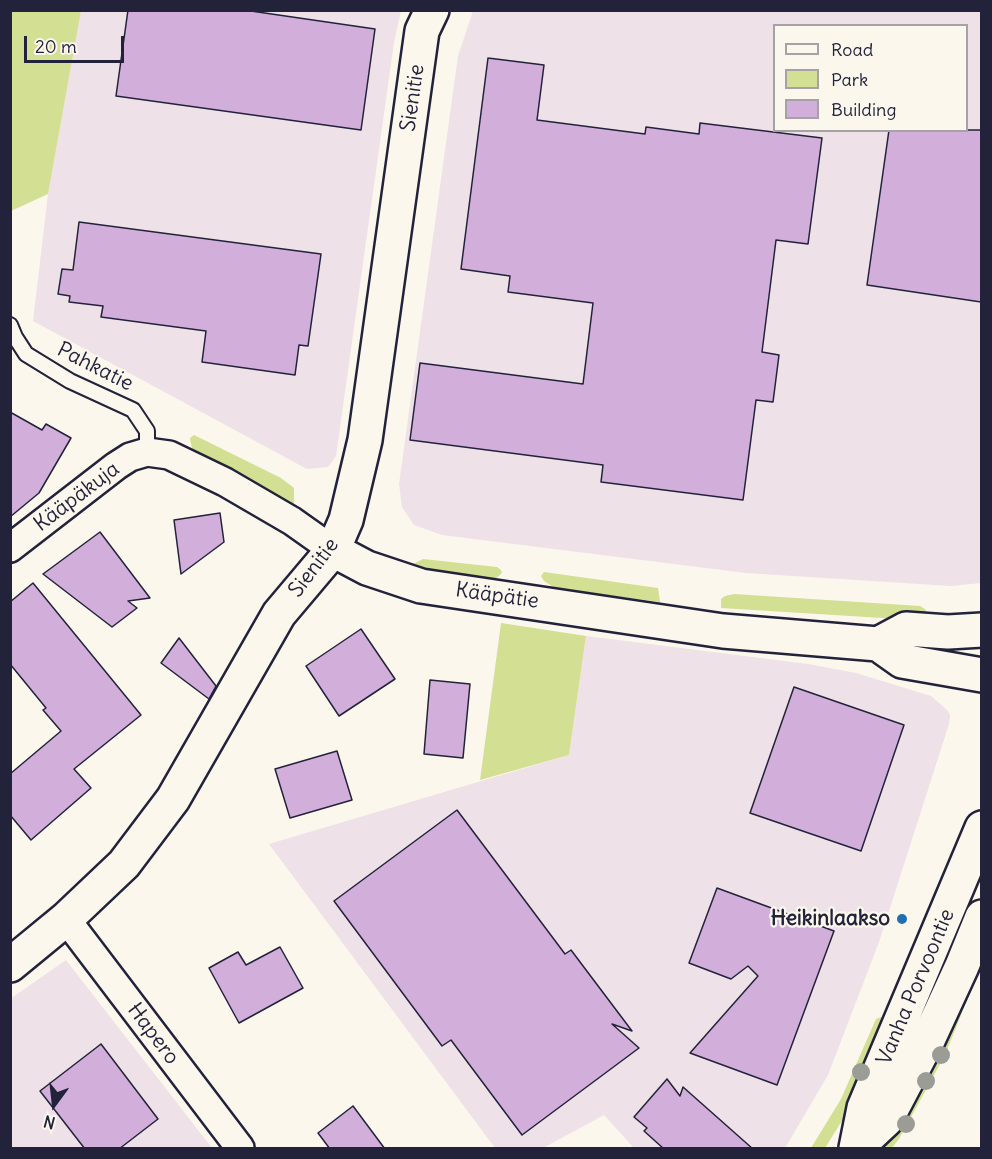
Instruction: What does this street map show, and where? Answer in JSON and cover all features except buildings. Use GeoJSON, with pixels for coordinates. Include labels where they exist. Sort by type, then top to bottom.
{"type":"FeatureCollection","features":[{"type":"Feature","properties":{"kind":"street","name":"Sienitie"},"geometry":{"type":"LineString","coordinates":[[10,965],[66,919],[124,864],[173,799],[279,614],[333,550],[346,520],[365,440],[423,31],[432,10]]}},
{"type":"Feature","properties":{"kind":"street","name":"Kääpätie"},"geometry":{"type":"LineString","coordinates":[[147,452],[169,455],[225,482],[292,521],[333,550],[368,568],[421,586],[723,632],[878,644]]}},
{"type":"Feature","properties":{"kind":"street","name":"Kääpäkuja"},"geometry":{"type":"LineString","coordinates":[[10,548],[116,466],[130,457],[147,452]]}},
{"type":"Feature","properties":{"kind":"street"},"geometry":{"type":"LineString","coordinates":[[981,630],[948,632],[906,629],[878,644],[902,661],[981,675]]}},
{"type":"Feature","properties":{"kind":"street","name":"Vanha Porvoontie"},"geometry":{"type":"LineString","coordinates":[[856,1148],[864,1108],[981,828]]}},
{"type":"Feature","properties":{"kind":"street","name":"Vanha Porvoontie"},"geometry":{"type":"LineString","coordinates":[[856,1148],[886,1120],[927,1042],[962,966],[981,917]]}},
{"type":"Feature","properties":{"kind":"street","name":"Hapero"},"geometry":{"type":"LineString","coordinates":[[66,919],[240,1149]]}},
{"type":"Feature","properties":{"kind":"lane","name":"Pahkatie"},"geometry":{"type":"LineString","coordinates":[[10,325],[26,354],[70,381],[133,410],[147,431],[147,452]]}},
{"type":"Feature","properties":{"kind":"shaded area"},"geometry":{"type":"Polygon","coordinates":[[[81,11],[401,11],[394,42],[336,456],[328,467],[307,469],[33,321],[48,194],[81,11]]]}},
{"type":"Feature","properties":{"kind":"shaded area"},"geometry":{"type":"Polygon","coordinates":[[[473,11],[981,11],[981,583],[951,586],[746,573],[442,535],[414,525],[402,507],[399,484],[458,56],[473,11]]]}},
{"type":"Feature","properties":{"kind":"shaded area"},"geometry":{"type":"Polygon","coordinates":[[[586,636],[808,664],[856,673],[931,696],[950,715],[879,942],[828,1075],[785,1148],[634,1148],[604,1115],[543,1148],[495,1148],[269,844],[569,755],[586,636]]]}},
{"type":"Feature","properties":{"kind":"shaded area"},"geometry":{"type":"Polygon","coordinates":[[[66,960],[212,1148],[11,1148],[10,999],[66,960]]]}},
{"type":"Feature","properties":{"kind":"green space"},"geometry":{"type":"Polygon","coordinates":[[[10,11],[81,11],[48,194],[11,211],[10,11]]]}},
{"type":"Feature","properties":{"kind":"green space"},"geometry":{"type":"Polygon","coordinates":[[[194,435],[281,478],[294,488],[294,504],[192,449],[190,438],[194,435]]]}},
{"type":"Feature","properties":{"kind":"green space"},"geometry":{"type":"Polygon","coordinates":[[[423,559],[497,567],[502,573],[494,580],[433,571],[413,564],[423,559]]]}},
{"type":"Feature","properties":{"kind":"green space"},"geometry":{"type":"Polygon","coordinates":[[[544,572],[658,588],[660,602],[555,588],[544,581],[541,576],[544,572]]]}},
{"type":"Feature","properties":{"kind":"green space"},"geometry":{"type":"Polygon","coordinates":[[[734,594],[920,606],[925,609],[931,621],[721,608],[721,599],[734,594]]]}},
{"type":"Feature","properties":{"kind":"green space"},"geometry":{"type":"Polygon","coordinates":[[[501,623],[586,636],[569,755],[480,780],[501,623]]]}},
{"type":"Feature","properties":{"kind":"green space"},"geometry":{"type":"Polygon","coordinates":[[[981,939],[981,965],[945,1055],[899,1139],[892,1148],[880,1148],[889,1136],[981,939]]]}},
{"type":"Feature","properties":{"kind":"green space"},"geometry":{"type":"Polygon","coordinates":[[[885,1018],[853,1103],[825,1148],[811,1148],[841,1099],[876,1019],[885,1018]]]}},
{"type":"Feature","properties":{"kind":"place","name":"Heikinlaakso"},"geometry":{"type":"Point","coordinates":[902,919]}}]}
